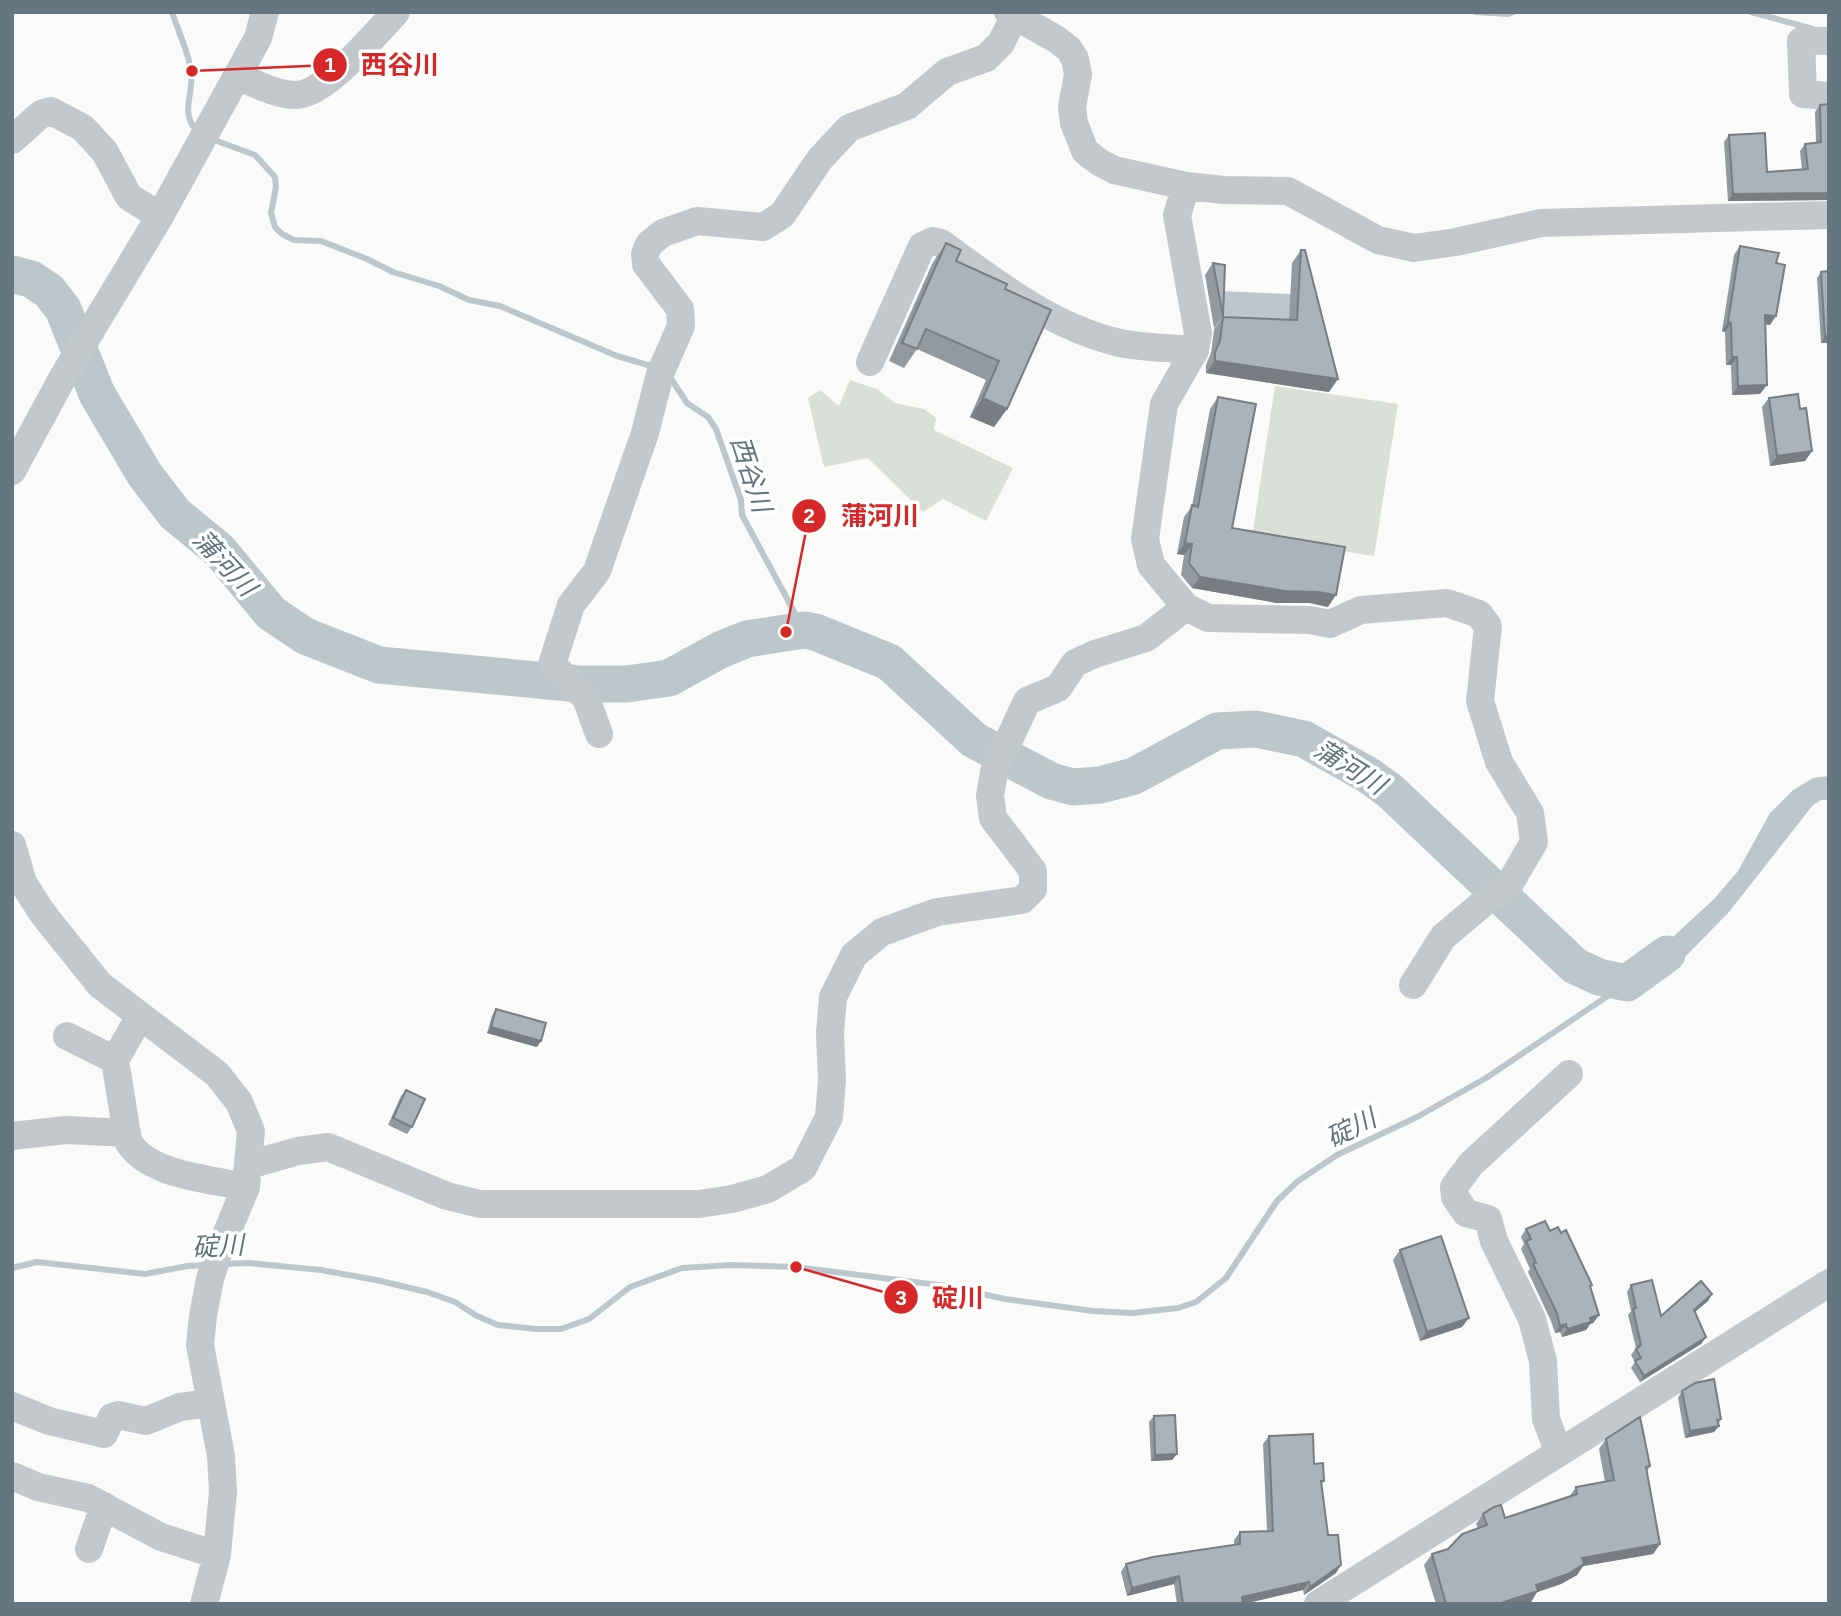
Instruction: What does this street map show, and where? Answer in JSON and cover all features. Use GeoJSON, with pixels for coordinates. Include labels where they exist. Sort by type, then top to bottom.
{"type":"FeatureCollection","features":[{"type":"Feature","properties":{"kind":"street"},"geometry":{"type":"LineString","coordinates":[[12,471],[63,377],[160,216],[258,38],[265,12]]}},
{"type":"Feature","properties":{"kind":"street"},"geometry":{"type":"LineString","coordinates":[[237,76],[277,92],[296,96],[310,93],[328,82],[396,12]]}},
{"type":"Feature","properties":{"kind":"street"},"geometry":{"type":"LineString","coordinates":[[599,734],[586,698],[552,664],[570,605],[597,571],[645,433],[661,371],[681,326],[680,309],[646,264],[645,254],[649,244],[663,233],[697,221],[751,228],[764,227],[774,222],[782,215],[820,159],[849,128],[907,106],[947,72],[986,58],[1001,43],[1011,15],[1056,39],[1069,49],[1075,59],[1078,74],[1072,107],[1074,122],[1085,151],[1099,162],[1114,170],[1186,186],[1224,190],[1288,191],[1378,240],[1413,248],[1456,242],[1541,223],[1829,215]]}},
{"type":"Feature","properties":{"kind":"street"},"geometry":{"type":"LineString","coordinates":[[1829,41],[1801,41],[1803,94],[1829,96]]}},
{"type":"Feature","properties":{"kind":"street"},"geometry":{"type":"LineString","coordinates":[[12,140],[41,114],[51,111],[73,122],[83,128],[105,152],[129,197],[160,216]]}},
{"type":"Feature","properties":{"kind":"street"},"geometry":{"type":"LineString","coordinates":[[1186,186],[1177,215],[1198,333],[1195,350],[1164,404],[1144,539],[1151,565],[1186,607],[1208,618],[1310,620],[1330,624],[1361,610],[1447,603],[1479,614],[1488,626],[1480,701],[1499,762],[1530,813],[1534,842],[1508,885],[1443,937],[1413,985]]}},
{"type":"Feature","properties":{"kind":"street"},"geometry":{"type":"LineString","coordinates":[[870,362],[922,246],[933,241],[941,243],[1036,310],[1096,336],[1121,343],[1195,350]]}},
{"type":"Feature","properties":{"kind":"street"},"geometry":{"type":"LineString","coordinates":[[140,1016],[115,1060],[127,1133],[134,1152],[144,1160],[167,1169],[248,1176],[298,1151],[328,1147],[447,1196],[480,1204],[699,1204],[732,1199],[768,1189],[803,1168],[829,1117],[833,997],[854,955],[882,932],[937,912],[1022,901],[1033,888],[1033,871],[993,818],[990,796],[995,772],[1027,701],[1058,688],[1075,663],[1146,638],[1186,607]]}},
{"type":"Feature","properties":{"kind":"street"},"geometry":{"type":"LineString","coordinates":[[12,845],[23,883],[43,914],[100,985],[216,1074],[239,1102],[251,1131],[248,1176],[214,1267],[200,1345],[221,1456],[223,1492],[216,1555],[204,1604]]}},
{"type":"Feature","properties":{"kind":"street"},"geometry":{"type":"LineString","coordinates":[[67,1037],[115,1060]]}},
{"type":"Feature","properties":{"kind":"street"},"geometry":{"type":"LineString","coordinates":[[1559,1453],[1546,1419],[1543,1361],[1532,1319],[1494,1241],[1489,1219],[1466,1213],[1455,1197],[1454,1187],[1458,1178],[1471,1164],[1569,1074]]}},
{"type":"Feature","properties":{"kind":"street"},"geometry":{"type":"LineString","coordinates":[[12,1136],[66,1130],[127,1133]]}},
{"type":"Feature","properties":{"kind":"street"},"geometry":{"type":"LineString","coordinates":[[1318,1604],[1829,1283]]}},
{"type":"Feature","properties":{"kind":"street"},"geometry":{"type":"LineString","coordinates":[[12,1406],[49,1421],[104,1434],[112,1417],[118,1415],[146,1421],[180,1407],[210,1403]]}},
{"type":"Feature","properties":{"kind":"street"},"geometry":{"type":"LineString","coordinates":[[12,1476],[38,1487],[88,1498],[161,1537],[216,1555]]}},
{"type":"Feature","properties":{"kind":"street"},"geometry":{"type":"LineString","coordinates":[[89,1549],[104,1506]]}},
{"type":"Feature","properties":{"kind":"shaded area"},"geometry":{"type":"Polygon","coordinates":[[[1216,291],[1291,294],[1289,333],[1214,330],[1216,291]]]}},
{"type":"Feature","properties":{"kind":"shaded area"},"geometry":{"type":"Polygon","coordinates":[[[850,380],[877,389],[895,403],[924,409],[936,418],[934,430],[1013,468],[986,521],[943,499],[923,512],[868,458],[824,467],[808,398],[820,390],[839,406],[850,380]]]}},
{"type":"Feature","properties":{"kind":"shaded area"},"geometry":{"type":"Polygon","coordinates":[[[1275,386],[1398,404],[1374,556],[1252,537],[1275,386]]]}},
{"type":"Feature","properties":{"kind":"shaded area"},"geometry":{"type":"Polygon","coordinates":[[[1829,776],[1829,800],[1821,800],[1813,805],[1729,912],[1688,954],[1647,981],[1627,983],[1640,962],[1674,936],[1714,899],[1738,871],[1770,813],[1792,791],[1813,778],[1829,776]]]}},
{"type":"Feature","properties":{"kind":"building"},"geometry":{"type":"Polygon","coordinates":[[[1829,104],[1829,193],[1733,194],[1729,135],[1765,133],[1767,172],[1808,169],[1805,144],[1821,142],[1820,105],[1829,104]]]}},
{"type":"Feature","properties":{"kind":"building"},"geometry":{"type":"Polygon","coordinates":[[[946,243],[961,250],[956,261],[1007,284],[1005,289],[1051,310],[1007,409],[983,398],[999,361],[926,329],[917,349],[902,343],[946,243]]]}},
{"type":"Feature","properties":{"kind":"building"},"geometry":{"type":"Polygon","coordinates":[[[1740,246],[1779,253],[1776,263],[1785,265],[1776,316],[1765,315],[1767,385],[1738,386],[1737,357],[1732,357],[1731,323],[1728,322],[1740,246]]]}},
{"type":"Feature","properties":{"kind":"building"},"geometry":{"type":"Polygon","coordinates":[[[1301,250],[1305,250],[1338,379],[1215,361],[1223,317],[1297,320],[1301,250]]]}},
{"type":"Feature","properties":{"kind":"building"},"geometry":{"type":"Polygon","coordinates":[[[1213,263],[1225,265],[1223,316],[1213,263]]]}},
{"type":"Feature","properties":{"kind":"building"},"geometry":{"type":"Polygon","coordinates":[[[1829,271],[1829,336],[1825,336],[1821,272],[1829,271]]]}},
{"type":"Feature","properties":{"kind":"building"},"geometry":{"type":"Polygon","coordinates":[[[1798,394],[1800,409],[1806,408],[1812,451],[1777,456],[1769,398],[1798,394]]]}},
{"type":"Feature","properties":{"kind":"building"},"geometry":{"type":"Polygon","coordinates":[[[1218,397],[1256,404],[1232,528],[1345,547],[1336,595],[1285,591],[1200,577],[1189,563],[1192,544],[1185,543],[1192,505],[1198,507],[1218,397]]]}},
{"type":"Feature","properties":{"kind":"building"},"geometry":{"type":"Polygon","coordinates":[[[496,1009],[546,1023],[541,1041],[491,1027],[496,1009]]]}},
{"type":"Feature","properties":{"kind":"building"},"geometry":{"type":"Polygon","coordinates":[[[406,1090],[425,1099],[412,1127],[393,1118],[406,1090]]]}},
{"type":"Feature","properties":{"kind":"building"},"geometry":{"type":"Polygon","coordinates":[[[1545,1221],[1550,1231],[1558,1227],[1561,1233],[1566,1230],[1592,1285],[1590,1286],[1599,1315],[1590,1318],[1591,1322],[1567,1329],[1566,1324],[1560,1326],[1526,1241],[1531,1239],[1526,1229],[1545,1221]]]}},
{"type":"Feature","properties":{"kind":"building"},"geometry":{"type":"Polygon","coordinates":[[[1441,1236],[1469,1318],[1427,1332],[1400,1250],[1441,1236]]]}},
{"type":"Feature","properties":{"kind":"building"},"geometry":{"type":"Polygon","coordinates":[[[1652,1280],[1661,1316],[1701,1281],[1712,1294],[1694,1310],[1706,1337],[1644,1376],[1635,1361],[1641,1358],[1636,1349],[1641,1345],[1631,1285],[1652,1280]]]}},
{"type":"Feature","properties":{"kind":"building"},"geometry":{"type":"Polygon","coordinates":[[[1714,1379],[1721,1419],[1717,1420],[1719,1426],[1690,1431],[1682,1391],[1695,1383],[1714,1379]]]}},
{"type":"Feature","properties":{"kind":"building"},"geometry":{"type":"Polygon","coordinates":[[[1175,1415],[1177,1454],[1155,1455],[1154,1416],[1175,1415]]]}},
{"type":"Feature","properties":{"kind":"building"},"geometry":{"type":"Polygon","coordinates":[[[1640,1417],[1650,1466],[1646,1467],[1660,1544],[1582,1558],[1584,1564],[1568,1574],[1536,1585],[1538,1591],[1498,1604],[1446,1604],[1432,1554],[1448,1549],[1462,1534],[1487,1525],[1483,1514],[1494,1507],[1501,1505],[1505,1518],[1577,1494],[1576,1487],[1614,1480],[1606,1439],[1640,1417]]]}},
{"type":"Feature","properties":{"kind":"building"},"geometry":{"type":"Polygon","coordinates":[[[1313,1434],[1314,1464],[1323,1463],[1324,1481],[1321,1481],[1328,1535],[1338,1535],[1341,1565],[1310,1587],[1309,1582],[1242,1597],[1243,1604],[1183,1604],[1179,1576],[1132,1588],[1126,1564],[1153,1557],[1240,1544],[1240,1532],[1273,1531],[1269,1436],[1313,1434]]]}},
{"type":"Feature","properties":{"kind":"waterway","name":"西谷川"},"geometry":{"type":"LineString","coordinates":[[172,12],[191,70],[188,108],[195,129]]}},
{"type":"Feature","properties":{"kind":"waterway"},"geometry":{"type":"LineString","coordinates":[[1476,12],[1514,12]]}},
{"type":"Feature","properties":{"kind":"waterway"},"geometry":{"type":"LineString","coordinates":[[1751,12],[1813,29]]}},
{"type":"Feature","properties":{"kind":"waterway","name":"西谷川"},"geometry":{"type":"LineString","coordinates":[[217,141],[255,155],[275,177],[271,213],[275,227],[282,234],[294,240],[321,241],[393,272],[439,286],[469,300],[500,306],[617,356],[655,367]]}},
{"type":"Feature","properties":{"kind":"waterway","name":"蒲河川"},"geometry":{"type":"LineString","coordinates":[[12,274],[31,279],[49,291],[63,309],[97,394],[145,475],[175,514],[219,550],[271,613],[305,636],[379,665],[579,684],[627,684],[669,678],[720,650],[747,639],[804,630],[815,632],[889,662],[974,740],[1051,781],[1073,787],[1100,785],[1134,776],[1217,731],[1256,729],[1304,739],[1368,775],[1390,791],[1575,966],[1599,977],[1627,983],[1667,954]]}},
{"type":"Feature","properties":{"kind":"waterway","name":"西谷川"},"geometry":{"type":"LineString","coordinates":[[668,374],[687,403],[708,417],[716,429],[741,500],[742,515],[804,630]]}},
{"type":"Feature","properties":{"kind":"waterway","name":"碇川"},"geometry":{"type":"LineString","coordinates":[[222,1264],[249,1263],[321,1270],[376,1280],[427,1292],[455,1302],[498,1325],[536,1329],[561,1329],[589,1319],[630,1287],[682,1268],[731,1265],[796,1267],[946,1286],[1005,1299],[1093,1311],[1132,1313],[1178,1308],[1196,1302],[1226,1278],[1277,1201],[1298,1181],[1337,1155],[1417,1117],[1486,1078],[1627,983]]}},
{"type":"Feature","properties":{"kind":"waterway","name":"碇川"},"geometry":{"type":"LineString","coordinates":[[12,1268],[37,1262],[145,1274],[207,1265]]}},
{"type":"Feature","properties":{"kind":"place","name":"西谷川"},"geometry":{"type":"Point","coordinates":[192,71]}},
{"type":"Feature","properties":{"kind":"place","name":"蒲河川"},"geometry":{"type":"Point","coordinates":[786,632]}},
{"type":"Feature","properties":{"kind":"place","name":"碇川"},"geometry":{"type":"Point","coordinates":[796,1267]}}]}
